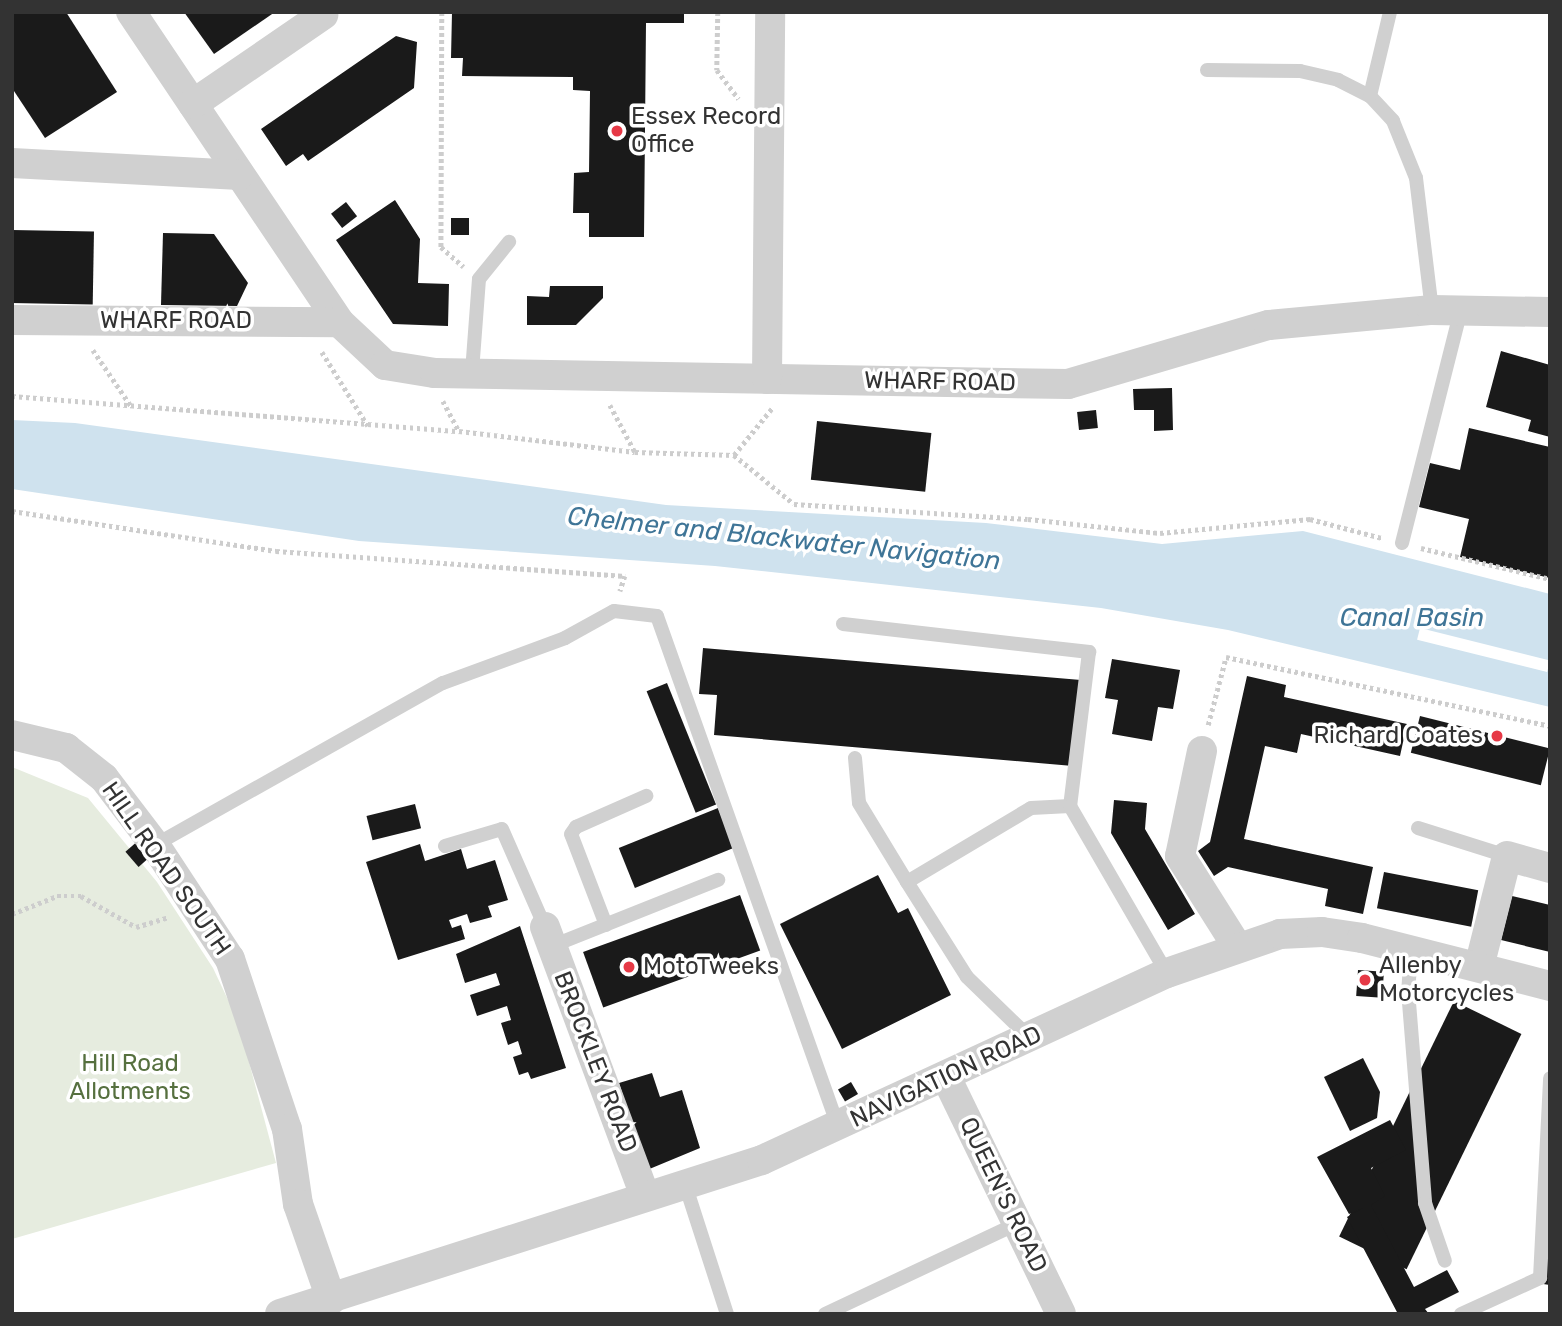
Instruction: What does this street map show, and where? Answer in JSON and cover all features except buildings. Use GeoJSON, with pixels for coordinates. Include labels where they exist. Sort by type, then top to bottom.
{"type":"FeatureCollection","features":[{"type":"Feature","properties":{"kind":"street","name":"WHARF ROAD"},"geometry":{"type":"LineString","coordinates":[[131,12],[339,322],[385,366],[435,373],[1068,384],[1269,325],[1446,310],[1550,312]]}},
{"type":"Feature","properties":{"kind":"street"},"geometry":{"type":"LineString","coordinates":[[771,12],[769,109],[781,379]]}},
{"type":"Feature","properties":{"kind":"street"},"geometry":{"type":"LineString","coordinates":[[193,104],[323,15]]}},
{"type":"Feature","properties":{"kind":"street"},"geometry":{"type":"LineString","coordinates":[[12,163],[240,175]]}},
{"type":"Feature","properties":{"kind":"street","name":"WHARF ROAD"},"geometry":{"type":"LineString","coordinates":[[12,320],[339,322]]}},
{"type":"Feature","properties":{"kind":"street","name":"HILL ROAD SOUTH"},"geometry":{"type":"LineString","coordinates":[[12,735],[66,748],[104,778],[155,845],[230,959],[287,1129],[298,1204],[343,1303]]}},
{"type":"Feature","properties":{"kind":"street"},"geometry":{"type":"LineString","coordinates":[[1202,751],[1180,856],[1237,946]]}},
{"type":"Feature","properties":{"kind":"street"},"geometry":{"type":"LineString","coordinates":[[1479,967],[1507,856],[1550,869]]}},
{"type":"Feature","properties":{"kind":"street","name":"NAVIGATION ROAD"},"geometry":{"type":"LineString","coordinates":[[280,1314],[343,1303],[645,1196],[762,1160],[839,1128],[1167,973],[1237,946],[1279,934],[1322,932],[1479,967],[1550,986]]}},
{"type":"Feature","properties":{"kind":"street","name":"BROCKLEY ROAD"},"geometry":{"type":"LineString","coordinates":[[548,936],[645,1196]]}},
{"type":"Feature","properties":{"kind":"street","name":"QUEEN'S ROAD"},"geometry":{"type":"LineString","coordinates":[[946,1077],[1061,1314]]}},
{"type":"Feature","properties":{"kind":"lane"},"geometry":{"type":"LineString","coordinates":[[1370,96],[1390,12]]}},
{"type":"Feature","properties":{"kind":"lane"},"geometry":{"type":"LineString","coordinates":[[1207,70],[1300,71],[1338,80],[1370,96],[1392,121],[1416,178],[1446,310],[1402,543]]}},
{"type":"Feature","properties":{"kind":"lane"},"geometry":{"type":"LineString","coordinates":[[472,372],[479,279],[509,242]]}},
{"type":"Feature","properties":{"kind":"lane"},"geometry":{"type":"LineString","coordinates":[[155,845],[443,683],[565,638],[614,611],[657,616],[839,1128]]}},
{"type":"Feature","properties":{"kind":"lane"},"geometry":{"type":"LineString","coordinates":[[843,624],[1089,652],[1070,806],[1167,973]]}},
{"type":"Feature","properties":{"kind":"lane"},"geometry":{"type":"LineString","coordinates":[[855,758],[859,803],[907,882],[967,977],[1030,1038]]}},
{"type":"Feature","properties":{"kind":"lane"},"geometry":{"type":"LineString","coordinates":[[606,925],[571,834],[576,827],[646,796]]}},
{"type":"Feature","properties":{"kind":"lane"},"geometry":{"type":"LineString","coordinates":[[907,882],[1031,808],[1070,806]]}},
{"type":"Feature","properties":{"kind":"lane"},"geometry":{"type":"LineString","coordinates":[[1418,828],[1507,856]]}},
{"type":"Feature","properties":{"kind":"lane"},"geometry":{"type":"LineString","coordinates":[[445,846],[502,829],[548,936],[606,925],[718,880]]}},
{"type":"Feature","properties":{"kind":"lane"},"geometry":{"type":"LineString","coordinates":[[1411,951],[1408,990],[1425,1203],[1445,1261]]}},
{"type":"Feature","properties":{"kind":"lane"},"geometry":{"type":"LineString","coordinates":[[1461,1314],[1540,1278],[1550,1078]]}},
{"type":"Feature","properties":{"kind":"lane"},"geometry":{"type":"LineString","coordinates":[[685,1184],[727,1314]]}},
{"type":"Feature","properties":{"kind":"lane"},"geometry":{"type":"LineString","coordinates":[[825,1314],[1016,1224]]}},
{"type":"Feature","properties":{"kind":"path"},"geometry":{"type":"LineString","coordinates":[[442,12],[441,247],[479,279]]}},
{"type":"Feature","properties":{"kind":"path"},"geometry":{"type":"LineString","coordinates":[[718,12],[718,69],[736,96],[753,109],[769,109]]}},
{"type":"Feature","properties":{"kind":"path"},"geometry":{"type":"LineString","coordinates":[[73,320],[131,406]]}},
{"type":"Feature","properties":{"kind":"path"},"geometry":{"type":"LineString","coordinates":[[303,321],[369,426]]}},
{"type":"Feature","properties":{"kind":"path"},"geometry":{"type":"LineString","coordinates":[[596,376],[635,452]]}},
{"type":"Feature","properties":{"kind":"path"},"geometry":{"type":"LineString","coordinates":[[734,455],[781,379]]}},
{"type":"Feature","properties":{"kind":"path"},"geometry":{"type":"LineString","coordinates":[[12,396],[459,431],[635,452],[734,455],[794,504],[1028,519],[1160,533],[1310,519],[1550,579]]}},
{"type":"Feature","properties":{"kind":"path"},"geometry":{"type":"LineString","coordinates":[[12,512],[276,551],[625,576],[614,611]]}},
{"type":"Feature","properties":{"kind":"path"},"geometry":{"type":"LineString","coordinates":[[1202,751],[1226,657],[1550,726]]}},
{"type":"Feature","properties":{"kind":"path"},"geometry":{"type":"LineString","coordinates":[[12,914],[57,896],[81,896],[136,926],[155,924],[191,900]]}},
{"type":"Feature","properties":{"kind":"green space","name":"Hill Road Allotments"},"geometry":{"type":"Polygon","coordinates":[[[12,767],[88,798],[157,882],[213,968],[238,1021],[276,1163],[12,1239],[12,767]]]}},
{"type":"Feature","properties":{"kind":"water","name":"Canal Basin"},"geometry":{"type":"Polygon","coordinates":[[[12,420],[75,423],[666,505],[986,523],[1162,544],[1303,531],[1550,594],[1550,707],[1228,630],[1101,608],[715,566],[359,541],[12,489],[12,420]]]}},
{"type":"Feature","properties":{"kind":"pier"},"geometry":{"type":"Polygon","coordinates":[[[1420,628],[1550,660],[1547,672],[1417,640],[1420,628]]]}},
{"type":"Feature","properties":{"kind":"place","name":"Essex Record Office"},"geometry":{"type":"Point","coordinates":[617,131]}},
{"type":"Feature","properties":{"kind":"place","name":"Richard Coates"},"geometry":{"type":"Point","coordinates":[1497,736]}},
{"type":"Feature","properties":{"kind":"place","name":"MotoTweeks"},"geometry":{"type":"Point","coordinates":[629,967]}},
{"type":"Feature","properties":{"kind":"place","name":"Allenby Motorcycles"},"geometry":{"type":"Point","coordinates":[1365,980]}},
{"type":"Feature","properties":{"kind":"water label","name":"Chelmer and Blackwater Navigation"},"geometry":{"type":"Point","coordinates":[784,539]}}]}
